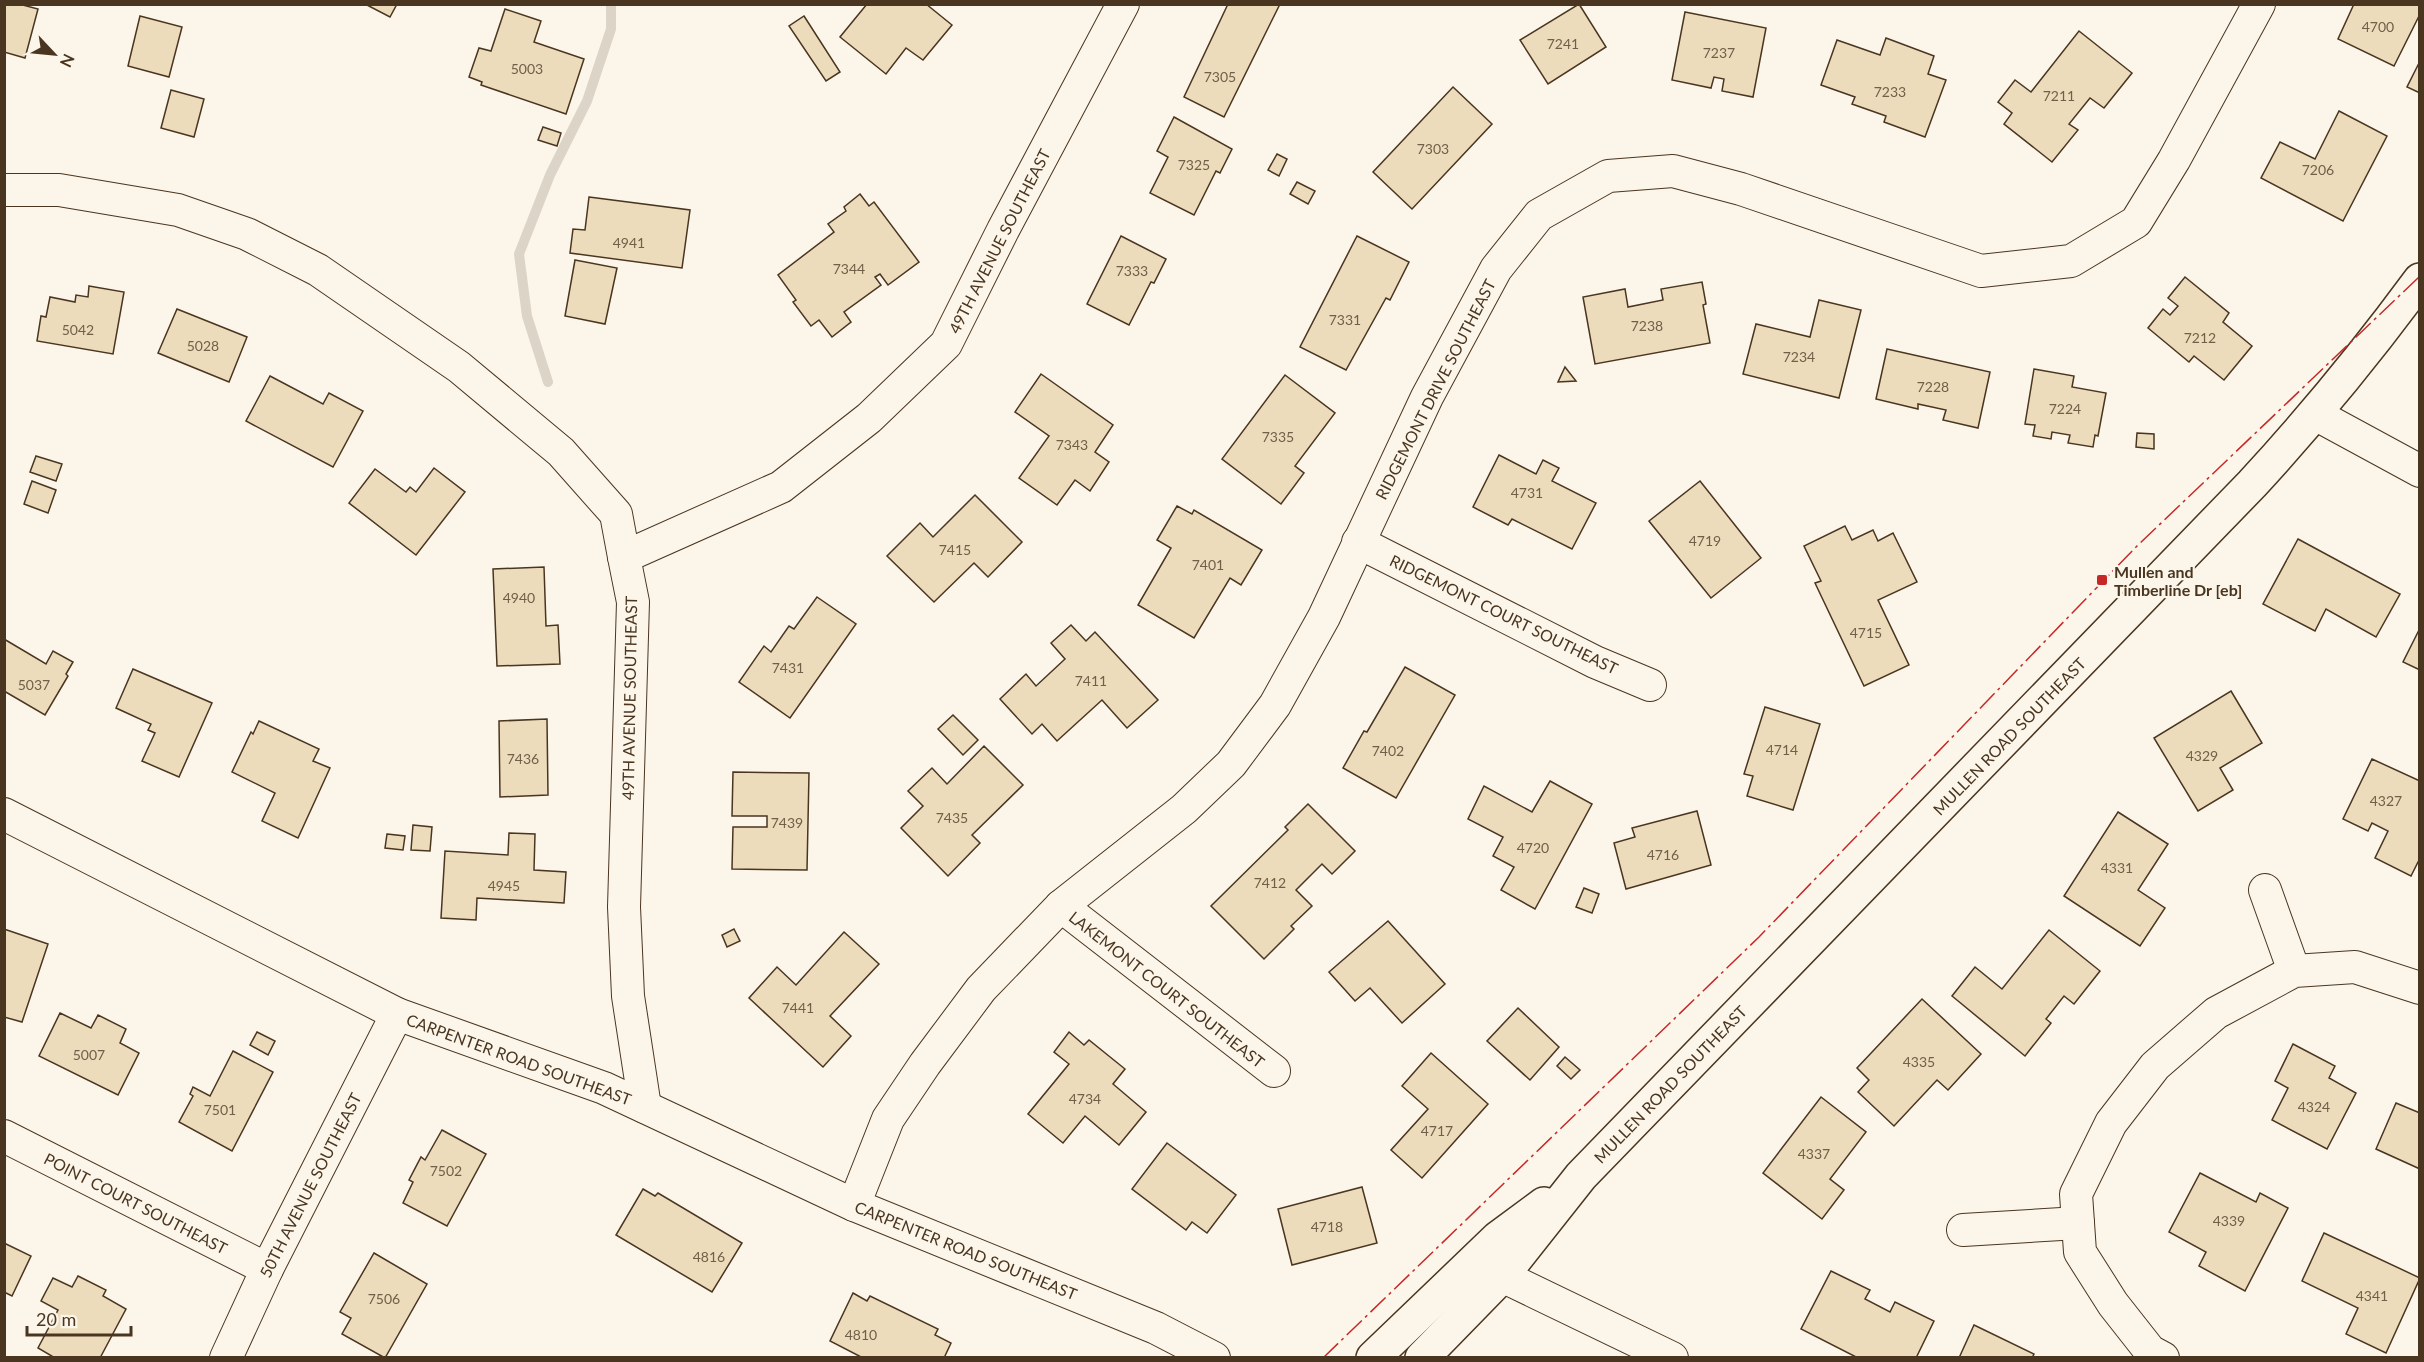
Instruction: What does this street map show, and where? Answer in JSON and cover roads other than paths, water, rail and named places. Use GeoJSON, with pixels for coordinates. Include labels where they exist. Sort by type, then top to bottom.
{"type":"FeatureCollection","features":[{"type":"Feature","properties":{"kind":"street","name":"49TH AVENUE SOUTHEAST"},"geometry":{"type":"LineString","coordinates":[[645,1107],[628,996],[624,907],[633,602],[624,557],[781,487],[869,418],[946,344],[1003,230],[1123,4]]}},
{"type":"Feature","properties":{"kind":"street","name":"RIDGEMONT DRIVE SOUTHEAST"},"geometry":{"type":"LineString","coordinates":[[854,1205],[888,1119],[925,1064],[981,989],[1061,906],[1184,809],[1231,764],[1275,705],[1324,617],[1427,397],[1496,269],[1539,215],[1608,176],[1673,171],[1741,189],[1981,271],[2071,261],[2136,222],[2174,160],[2259,4]]}},
{"type":"Feature","properties":{"kind":"street"},"geometry":{"type":"LineString","coordinates":[[4,190],[59,190],[178,210],[247,234],[318,270],[459,368],[561,452],[616,514],[624,557]]}},
{"type":"Feature","properties":{"kind":"street","name":"MULLEN ROAD SOUTHEAST"},"geometry":{"type":"LineString","coordinates":[[1422,1358],[1502,1276],[1581,1176],[2129,612],[2315,414],[2377,339],[2420,280]]}},
{"type":"Feature","properties":{"kind":"street"},"geometry":{"type":"LineString","coordinates":[[2315,414],[2420,471]]}},
{"type":"Feature","properties":{"kind":"street","name":"RIDGEMONT COURT SOUTHEAST"},"geometry":{"type":"LineString","coordinates":[[1358,542],[1595,662],[1650,685]]}},
{"type":"Feature","properties":{"kind":"street","name":"CARPENTER ROAD SOUTHEAST"},"geometry":{"type":"LineString","coordinates":[[4,814],[397,1014],[604,1088],[854,1205],[1156,1328],[1211,1356]]}},
{"type":"Feature","properties":{"kind":"street"},"geometry":{"type":"LineString","coordinates":[[2265,890],[2294,971]]}},
{"type":"Feature","properties":{"kind":"street","name":"LAKEMONT COURT SOUTHEAST"},"geometry":{"type":"LineString","coordinates":[[1061,906],[1274,1071]]}},
{"type":"Feature","properties":{"kind":"street"},"geometry":{"type":"LineString","coordinates":[[2163,1358],[2150,1351],[2113,1304],[2080,1252],[2076,1194],[2111,1123],[2155,1066],[2216,1013],[2294,971],[2355,967],[2420,987]]}},
{"type":"Feature","properties":{"kind":"street","name":"50TH AVENUE SOUTHEAST"},"geometry":{"type":"LineString","coordinates":[[225,1358],[267,1269],[397,1014]]}},
{"type":"Feature","properties":{"kind":"street","name":"POINT COURT SOUTHEAST"},"geometry":{"type":"LineString","coordinates":[[4,1136],[267,1269]]}},
{"type":"Feature","properties":{"kind":"street","name":"MULLEN ROAD SOUTHEAST"},"geometry":{"type":"LineString","coordinates":[[1373,1358],[1498,1238],[1581,1176]]}},
{"type":"Feature","properties":{"kind":"street"},"geometry":{"type":"LineString","coordinates":[[1963,1230],[2078,1223]]}},
{"type":"Feature","properties":{"kind":"street"},"geometry":{"type":"LineString","coordinates":[[1502,1276],[1672,1358]]}},
{"type":"Feature","properties":{"kind":"waterway"},"geometry":{"type":"LineString","coordinates":[[548,382],[527,316],[519,254],[550,175],[587,101],[611,29],[611,4]]}},
{"type":"Feature","properties":{"kind":"place","name":"Mullen and Timberline Dr [eb]"},"geometry":{"type":"Point","coordinates":[2102,580]}}]}
